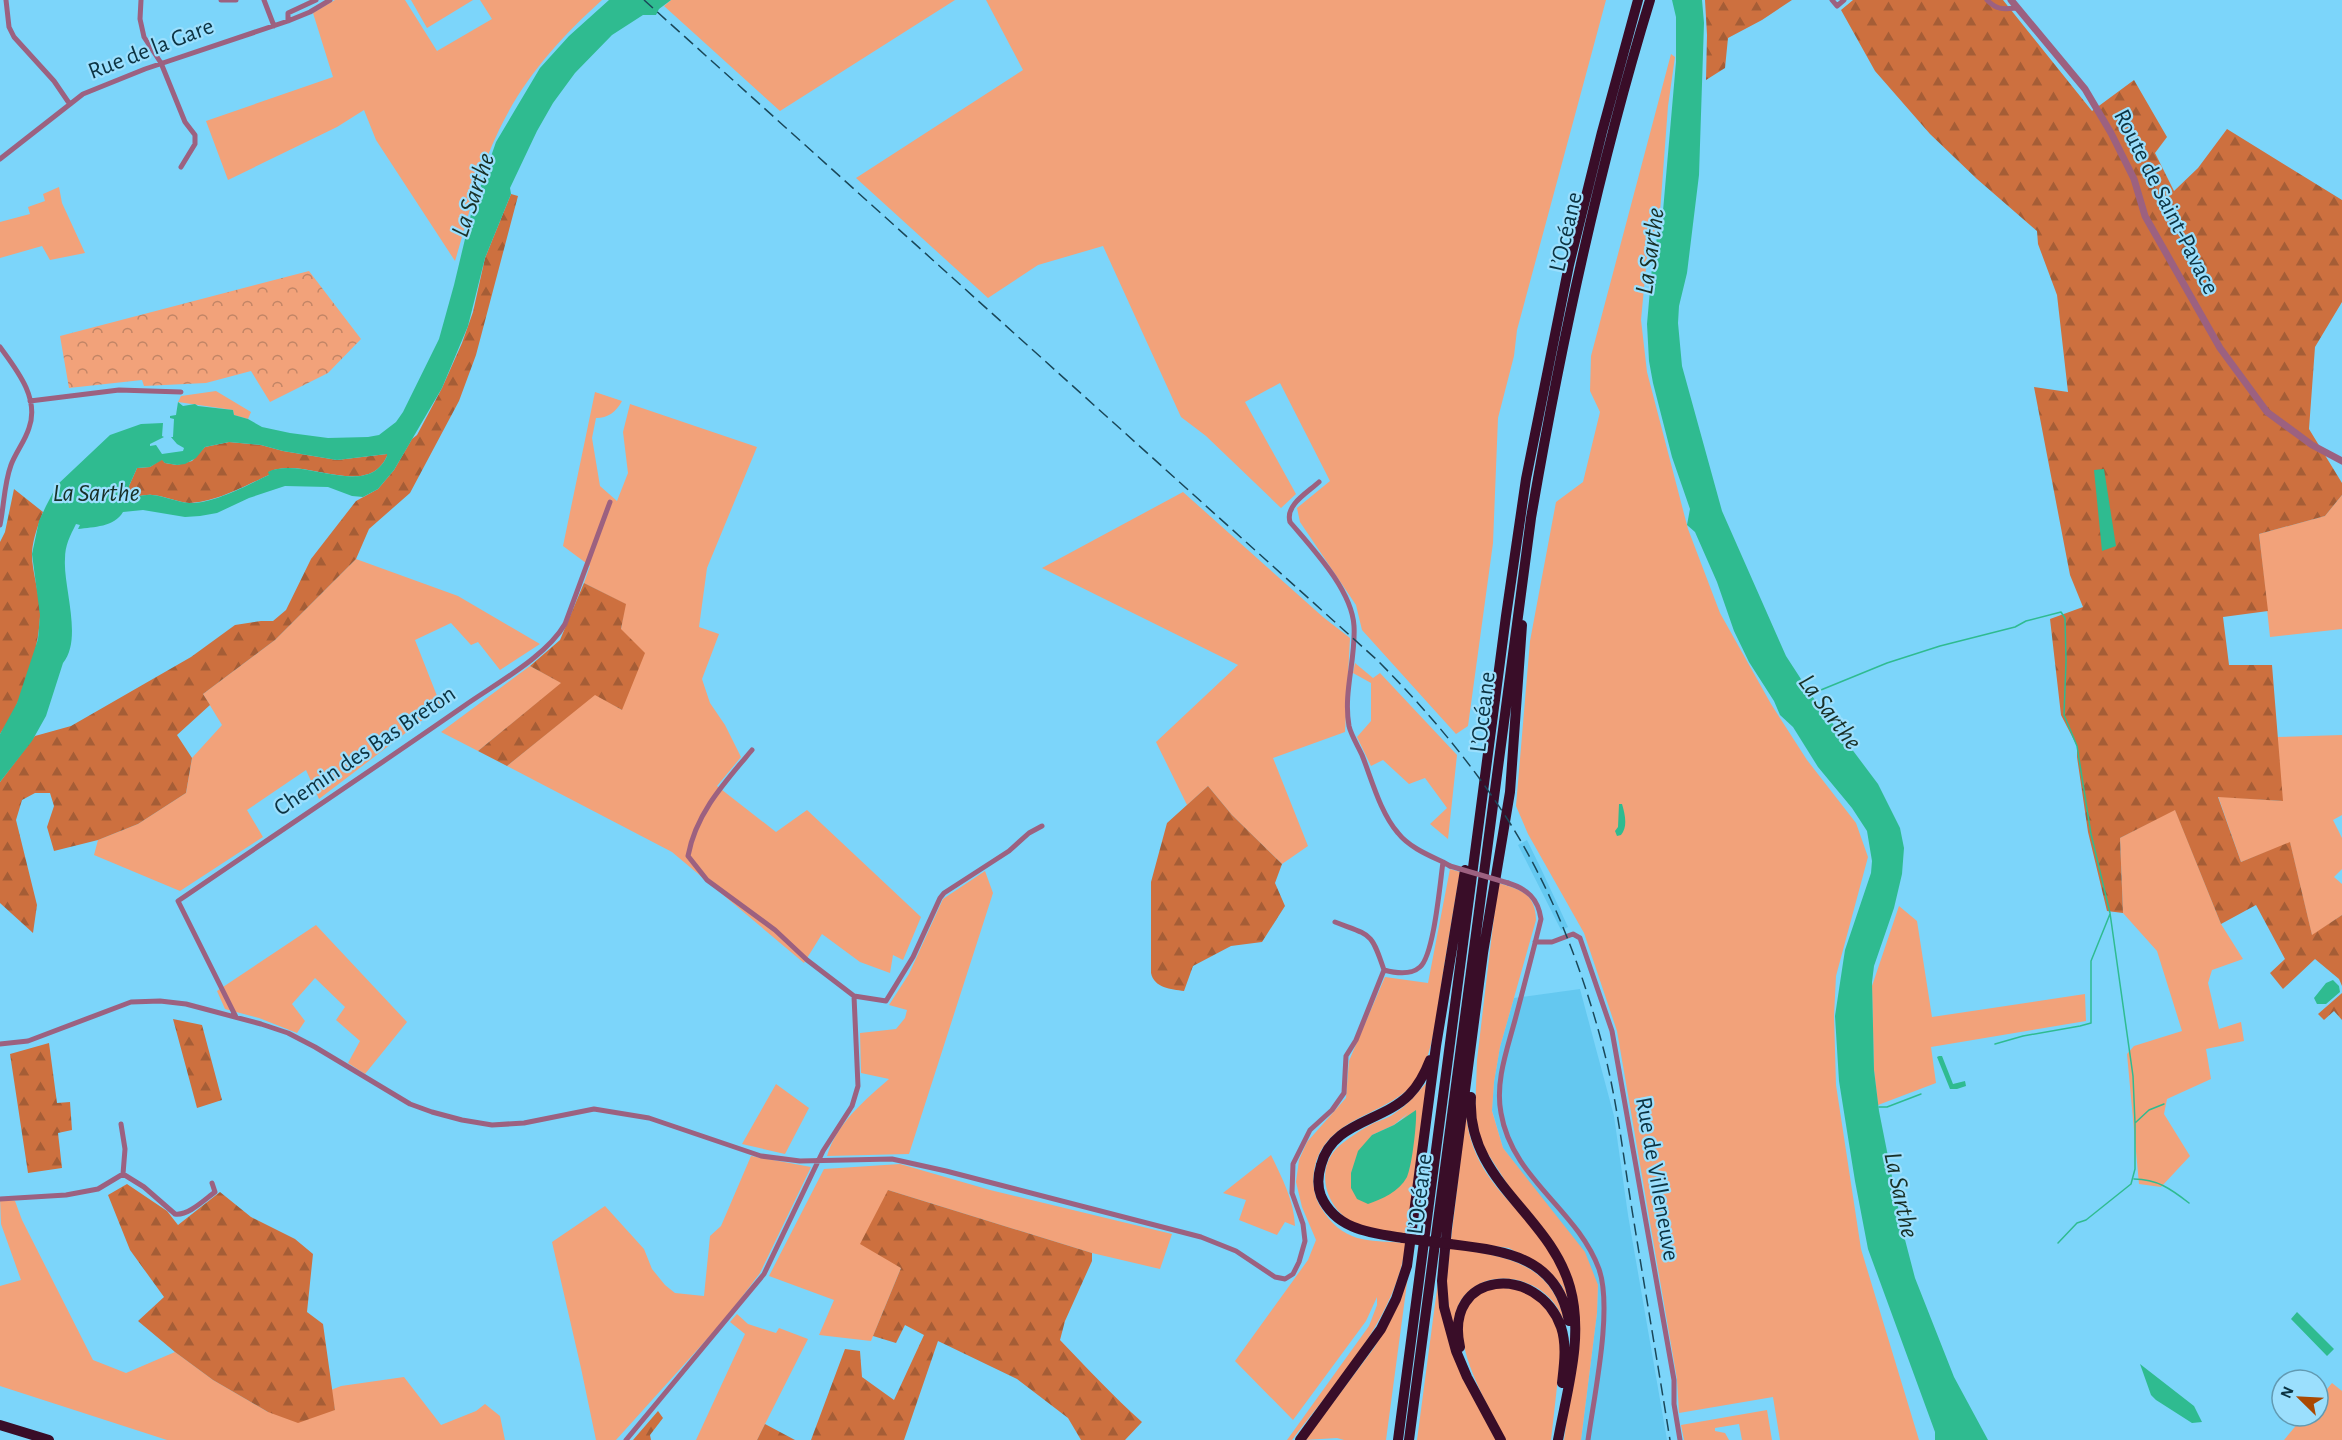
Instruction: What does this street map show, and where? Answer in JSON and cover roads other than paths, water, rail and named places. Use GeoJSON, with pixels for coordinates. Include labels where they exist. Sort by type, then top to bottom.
{"type":"FeatureCollection","features":[{"type":"Feature","properties":{"kind":"highway","name":"L’Océane"},"geometry":{"type":"LineString","coordinates":[[1398,1440],[1514,553],[1555,326],[1594,163],[1638,0]]}},
{"type":"Feature","properties":{"kind":"highway","name":"L’Océane"},"geometry":{"type":"LineString","coordinates":[[1409,1440],[1518,598],[1554,386],[1567,326],[1599,183],[1650,0]]}},
{"type":"Feature","properties":{"kind":"highway"},"geometry":{"type":"LineString","coordinates":[[1501,1440],[1472,1386],[1448,1331],[1442,1281],[1475,1016],[1510,792],[1523,612],[1518,598]]}},
{"type":"Feature","properties":{"kind":"highway"},"geometry":{"type":"LineString","coordinates":[[1300,1440],[1381,1329],[1402,1283],[1411,1237],[1436,1046],[1468,856],[1476,843]]}},
{"type":"Feature","properties":{"kind":"highway"},"geometry":{"type":"LineString","coordinates":[[1475,1016],[1477,1025],[1470,1104],[1475,1136],[1481,1154],[1499,1182],[1552,1246],[1570,1287],[1575,1311],[1574,1347],[1558,1440]]}},
{"type":"Feature","properties":{"kind":"highway"},"geometry":{"type":"LineString","coordinates":[[1436,1046],[1424,1075],[1408,1096],[1391,1108],[1346,1131],[1329,1147],[1319,1169],[1320,1193],[1332,1214],[1364,1232],[1501,1251],[1527,1260],[1544,1272],[1558,1289],[1567,1309],[1570,1337],[1558,1440]]}},
{"type":"Feature","properties":{"kind":"highway"},"geometry":{"type":"LineString","coordinates":[[1472,1386],[1473,1382],[1460,1348],[1456,1328],[1460,1312],[1467,1300],[1475,1291],[1500,1282],[1524,1288],[1540,1297],[1560,1327],[1564,1343],[1558,1440]]}},
{"type":"Feature","properties":{"kind":"highway"},"geometry":{"type":"LineString","coordinates":[[0,1425],[49,1440]]}},
{"type":"Feature","properties":{"kind":"highway"},"geometry":{"type":"LineString","coordinates":[[0,1432],[25,1440]]}},
{"type":"Feature","properties":{"kind":"street"},"geometry":{"type":"LineString","coordinates":[[6,0],[9,27],[15,37],[54,81],[69,104]]}},
{"type":"Feature","properties":{"kind":"street"},"geometry":{"type":"LineString","coordinates":[[141,0],[140,19],[144,37],[161,63],[185,122],[195,135],[195,144],[181,167]]}},
{"type":"Feature","properties":{"kind":"street"},"geometry":{"type":"LineString","coordinates":[[221,0],[236,0]]}},
{"type":"Feature","properties":{"kind":"street"},"geometry":{"type":"LineString","coordinates":[[264,0],[274,26]]}},
{"type":"Feature","properties":{"kind":"street"},"geometry":{"type":"LineString","coordinates":[[288,21],[288,13],[316,0]]}},
{"type":"Feature","properties":{"kind":"street","name":"Rue de la Gare"},"geometry":{"type":"LineString","coordinates":[[0,159],[42,128],[69,104],[92,90],[161,63],[288,21],[330,0]]}},
{"type":"Feature","properties":{"kind":"street"},"geometry":{"type":"LineString","coordinates":[[1832,0],[1837,6],[1844,0]]}},
{"type":"Feature","properties":{"kind":"street"},"geometry":{"type":"LineString","coordinates":[[1988,0],[1995,8],[2004,10],[2018,8]]}},
{"type":"Feature","properties":{"kind":"street","name":"Route de Saint-Pavace"},"geometry":{"type":"LineString","coordinates":[[2011,0],[2085,90],[2111,133],[2134,179],[2145,216],[2220,348],[2267,412],[2312,445],[2342,461]]}},
{"type":"Feature","properties":{"kind":"street"},"geometry":{"type":"LineString","coordinates":[[0,347],[24,381],[30,401],[30,425],[11,464],[0,525]]}},
{"type":"Feature","properties":{"kind":"street"},"geometry":{"type":"LineString","coordinates":[[30,401],[119,390],[181,392]]}},
{"type":"Feature","properties":{"kind":"street"},"geometry":{"type":"LineString","coordinates":[[1319,482],[1290,508],[1288,514],[1290,522],[1324,562],[1343,592],[1351,614],[1354,626],[1348,692],[1350,726],[1387,816],[1398,835],[1422,853],[1450,866],[1527,891],[1540,908],[1541,919],[1500,1079],[1499,1099],[1506,1135],[1520,1164],[1577,1230],[1591,1251],[1603,1285],[1603,1324],[1588,1440]]}},
{"type":"Feature","properties":{"kind":"street","name":"Chemin des Bas Breton"},"geometry":{"type":"LineString","coordinates":[[236,1017],[178,901],[444,720],[557,637],[566,624],[609,502]]}},
{"type":"Feature","properties":{"kind":"street"},"geometry":{"type":"LineString","coordinates":[[752,750],[711,801],[691,840],[688,856],[707,880],[776,930],[807,960],[854,996],[886,1001],[913,957],[944,892],[1009,851],[1029,833],[1042,826]]}},
{"type":"Feature","properties":{"kind":"street"},"geometry":{"type":"LineString","coordinates":[[1384,970],[1394,973],[1408,972],[1420,967],[1429,953],[1443,862]]}},
{"type":"Feature","properties":{"kind":"street"},"geometry":{"type":"LineString","coordinates":[[0,1044],[28,1041],[131,1002],[160,1001],[186,1004],[288,1033],[410,1104],[462,1120],[492,1125],[524,1123],[594,1109],[649,1118],[762,1156],[800,1161],[892,1159],[1201,1237],[1236,1251],[1275,1277],[1285,1279],[1290,1278],[1299,1262],[1305,1240],[1303,1224],[1292,1193],[1293,1164],[1310,1130],[1332,1110],[1344,1093],[1346,1056],[1358,1034],[1384,970],[1377,949],[1366,933],[1335,922]]}},
{"type":"Feature","properties":{"kind":"street","name":"Rue de Villeneuve"},"geometry":{"type":"LineString","coordinates":[[1535,942],[1552,942],[1573,933],[1580,938],[1612,1031],[1674,1380],[1674,1404],[1680,1440]]}},
{"type":"Feature","properties":{"kind":"street"},"geometry":{"type":"LineString","coordinates":[[626,1440],[764,1274],[819,1161],[856,1098],[854,996]]}},
{"type":"Feature","properties":{"kind":"street"},"geometry":{"type":"LineString","coordinates":[[121,1124],[125,1149],[123,1174]]}},
{"type":"Feature","properties":{"kind":"street"},"geometry":{"type":"LineString","coordinates":[[123,1174],[144,1187],[175,1214],[180,1215],[197,1206],[214,1192],[212,1183]]}},
{"type":"Feature","properties":{"kind":"street"},"geometry":{"type":"LineString","coordinates":[[0,1199],[66,1195],[98,1189],[123,1174]]}},
{"type":"Feature","properties":{"kind":"water","name":"La Sarthe"},"geometry":{"type":"Polygon","coordinates":[[[609,0],[671,0],[659,9],[656,15],[643,15],[612,35],[575,73],[553,103],[510,188],[511,194],[485,258],[468,326],[442,388],[394,470],[378,489],[363,497],[352,496],[328,487],[285,486],[249,498],[217,513],[185,517],[143,510],[123,512],[114,521],[97,527],[78,529],[80,525],[76,524],[65,554],[72,627],[69,653],[63,663],[46,716],[32,741],[0,782],[0,734],[17,703],[38,639],[40,615],[32,554],[39,521],[57,485],[110,435],[141,424],[163,423],[162,436],[164,437],[150,444],[150,446],[156,445],[162,454],[183,451],[184,448],[171,437],[173,437],[174,419],[170,416],[176,415],[178,402],[183,406],[195,404],[233,410],[234,415],[248,419],[262,427],[328,438],[379,435],[396,422],[439,339],[471,214],[496,142],[540,68],[569,36],[609,0]],[[229,442],[205,447],[196,458],[185,464],[165,463],[162,460],[150,467],[137,468],[129,486],[130,493],[135,496],[152,495],[189,503],[198,502],[230,493],[269,475],[268,472],[282,468],[350,476],[365,475],[378,469],[387,456],[387,454],[337,460],[261,445],[229,442]]]}},
{"type":"Feature","properties":{"kind":"water","name":"La Sarthe"},"geometry":{"type":"Polygon","coordinates":[[[1672,0],[1702,0],[1704,23],[1699,175],[1687,273],[1679,306],[1678,323],[1682,366],[1722,511],[1786,656],[1812,696],[1878,784],[1900,828],[1904,848],[1902,874],[1894,908],[1874,966],[1872,982],[1874,1070],[1879,1111],[1903,1232],[1915,1278],[1954,1377],[1988,1440],[1935,1440],[1935,1432],[1868,1249],[1839,1081],[1835,1016],[1845,950],[1871,873],[1872,861],[1867,831],[1852,808],[1818,767],[1793,727],[1780,715],[1734,631],[1717,582],[1695,532],[1687,525],[1690,509],[1672,457],[1653,383],[1647,324],[1653,256],[1663,211],[1676,62],[1676,17],[1672,0]]]}},
{"type":"Feature","properties":{"kind":"water"},"geometry":{"type":"Polygon","coordinates":[[[2104,469],[2116,546],[2102,551],[2094,470],[2104,469]]]}},
{"type":"Feature","properties":{"kind":"water"},"geometry":{"type":"Polygon","coordinates":[[[1619,804],[1622,804],[1625,824],[1621,835],[1617,836],[1615,831],[1618,827],[1619,804]]]}},
{"type":"Feature","properties":{"kind":"water"},"geometry":{"type":"Polygon","coordinates":[[[2333,980],[2339,986],[2340,992],[2326,1004],[2317,1004],[2314,998],[2326,983],[2333,980]]]}},
{"type":"Feature","properties":{"kind":"water"},"geometry":{"type":"Polygon","coordinates":[[[1942,1056],[1953,1084],[1965,1081],[1966,1086],[1950,1089],[1937,1057],[1942,1056]]]}},
{"type":"Feature","properties":{"kind":"water"},"geometry":{"type":"Polygon","coordinates":[[[1416,1110],[1412,1154],[1404,1182],[1390,1194],[1368,1204],[1357,1199],[1351,1188],[1351,1173],[1358,1151],[1372,1135],[1394,1125],[1416,1110]]]}},
{"type":"Feature","properties":{"kind":"water"},"geometry":{"type":"Polygon","coordinates":[[[2297,1312],[2334,1349],[2327,1356],[2291,1319],[2297,1312]]]}},
{"type":"Feature","properties":{"kind":"water"},"geometry":{"type":"Polygon","coordinates":[[[2140,1364],[2194,1406],[2202,1422],[2192,1423],[2156,1400],[2151,1395],[2140,1364]]]}},
{"type":"Feature","properties":{"kind":"waterway"},"geometry":{"type":"LineString","coordinates":[[1811,694],[1887,663],[2061,612],[2065,618],[2064,715],[2077,746],[2091,834],[2110,913],[2133,1076],[2135,1123]]}},
{"type":"Feature","properties":{"kind":"waterway"},"geometry":{"type":"LineString","coordinates":[[1995,1044],[2023,1036],[2091,1023],[2091,961],[2110,914]]}},
{"type":"Feature","properties":{"kind":"waterway"},"geometry":{"type":"LineString","coordinates":[[1879,1107],[1887,1107],[1921,1094]]}},
{"type":"Feature","properties":{"kind":"waterway"},"geometry":{"type":"LineString","coordinates":[[2058,1243],[2077,1223],[2086,1220],[2131,1184],[2135,1169],[2135,1123],[2149,1110],[2164,1104]]}},
{"type":"Feature","properties":{"kind":"waterway"},"geometry":{"type":"LineString","coordinates":[[2134,1179],[2142,1179],[2163,1186],[2189,1203]]}},
{"type":"Feature","properties":{"kind":"railway"},"geometry":{"type":"LineString","coordinates":[[644,0],[1376,659],[1446,736],[1493,798],[1524,847],[1553,904],[1577,963],[1597,1024],[1610,1075],[1670,1440]]}}]}
